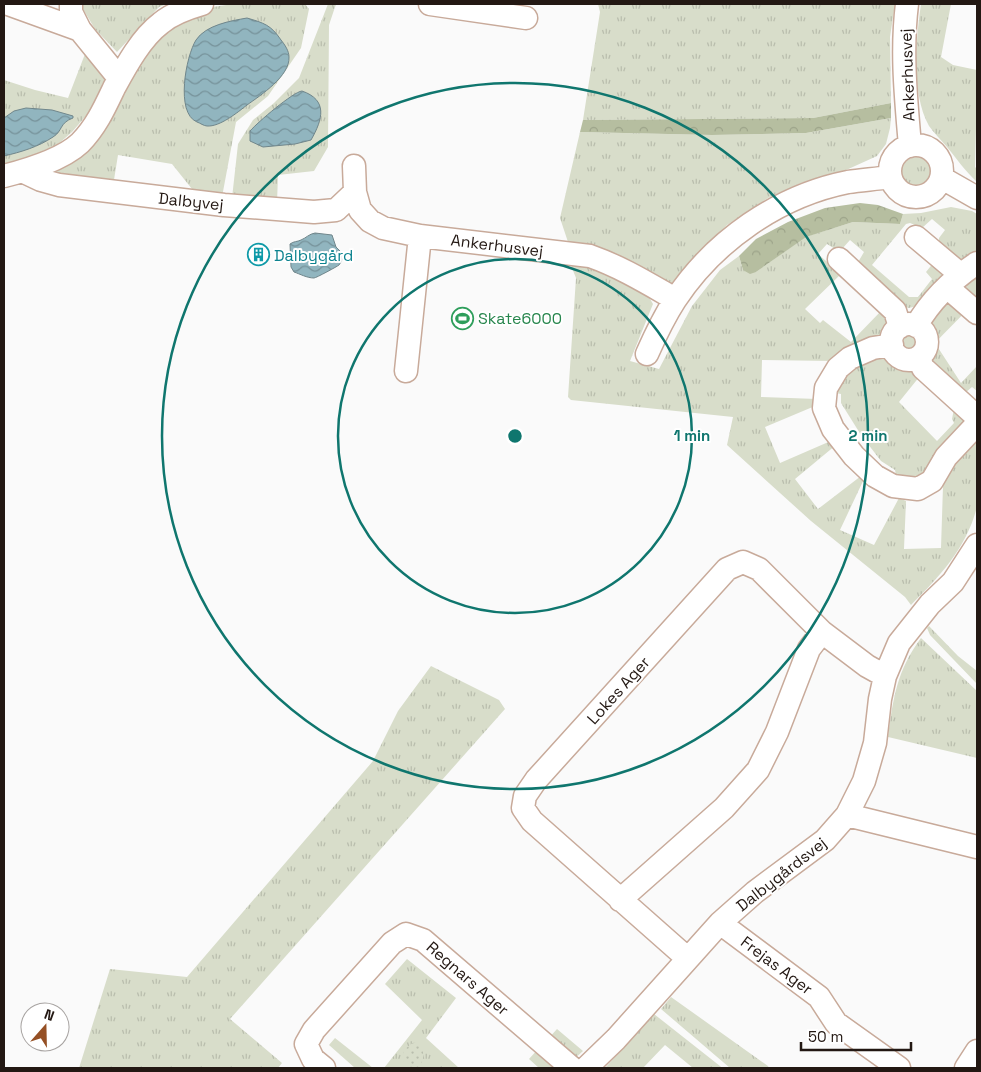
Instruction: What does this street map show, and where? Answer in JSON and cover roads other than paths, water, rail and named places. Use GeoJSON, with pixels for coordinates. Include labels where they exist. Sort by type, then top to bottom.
{"type":"FeatureCollection","features":[{"type":"Feature","properties":{"kind":"street"},"geometry":{"type":"LineString","coordinates":[[8,4],[80,30]]}},
{"type":"Feature","properties":{"kind":"street"},"geometry":{"type":"LineString","coordinates":[[71,4],[71,12],[80,30],[120,78]]}},
{"type":"Feature","properties":{"kind":"street","name":"Dalbyvej"},"geometry":{"type":"LineString","coordinates":[[13,174],[46,163],[79,144],[101,115],[120,78],[145,39],[160,23],[174,14],[202,4]]}},
{"type":"Feature","properties":{"kind":"street"},"geometry":{"type":"LineString","coordinates":[[430,4],[526,18]]}},
{"type":"Feature","properties":{"kind":"street","name":"Ankerhusvej"},"geometry":{"type":"LineString","coordinates":[[907,4],[903,73],[910,146]]}},
{"type":"Feature","properties":{"kind":"street"},"geometry":{"type":"LineString","coordinates":[[918,145],[932,150],[941,163],[942,170],[942,178],[938,186],[932,192],[915,198],[899,192],[890,177],[892,161],[896,154],[910,146],[918,145]]}},
{"type":"Feature","properties":{"kind":"street","name":"Ankerhusvej"},"geometry":{"type":"LineString","coordinates":[[354,166],[355,192],[360,210],[370,221],[383,228],[420,236],[590,256],[634,274],[675,299]]}},
{"type":"Feature","properties":{"kind":"street","name":"Dalbyvej"},"geometry":{"type":"LineString","coordinates":[[13,174],[59,185],[206,203],[314,212],[336,210],[355,192]]}},
{"type":"Feature","properties":{"kind":"street"},"geometry":{"type":"LineString","coordinates":[[647,354],[675,299],[708,260],[732,236],[768,212],[806,194],[840,185],[890,177]]}},
{"type":"Feature","properties":{"kind":"street"},"geometry":{"type":"LineString","coordinates":[[942,178],[977,198]]}},
{"type":"Feature","properties":{"kind":"street"},"geometry":{"type":"LineString","coordinates":[[406,371],[420,236]]}},
{"type":"Feature","properties":{"kind":"street"},"geometry":{"type":"LineString","coordinates":[[916,237],[961,275],[977,313]]}},
{"type":"Feature","properties":{"kind":"street"},"geometry":{"type":"LineString","coordinates":[[839,259],[895,311],[903,333]]}},
{"type":"Feature","properties":{"kind":"street"},"geometry":{"type":"LineString","coordinates":[[961,275],[903,333],[893,352],[900,359],[913,360],[924,354],[927,343],[923,331],[903,333],[850,358],[838,368],[826,388],[824,408],[833,429],[854,456],[875,476],[893,486],[918,489],[932,481],[946,457],[977,424]]}},
{"type":"Feature","properties":{"kind":"street"},"geometry":{"type":"LineString","coordinates":[[919,358],[924,368],[977,416]]}},
{"type":"Feature","properties":{"kind":"street","name":"Dalbygårdsvej"},"geometry":{"type":"LineString","coordinates":[[586,1068],[616,1038],[720,923],[755,892],[825,840],[846,815],[864,781],[875,744],[880,699],[885,676],[899,643],[930,604],[953,582],[975,554]]}},
{"type":"Feature","properties":{"kind":"street","name":"Lokes Ager"},"geometry":{"type":"LineString","coordinates":[[687,958],[532,821],[523,808],[525,796],[536,780],[728,569],[743,562],[759,569],[822,632],[867,666],[885,676]]}},
{"type":"Feature","properties":{"kind":"street"},"geometry":{"type":"LineString","coordinates":[[620,900],[724,808],[758,770],[777,732],[809,649],[822,632]]}},
{"type":"Feature","properties":{"kind":"street"},"geometry":{"type":"LineString","coordinates":[[846,815],[977,846]]}},
{"type":"Feature","properties":{"kind":"street","name":"Frejas Ager"},"geometry":{"type":"LineString","coordinates":[[720,923],[819,997],[836,1023],[899,1068]]}},
{"type":"Feature","properties":{"kind":"street","name":"Regnars Ager"},"geometry":{"type":"LineString","coordinates":[[324,1068],[313,1058],[306,1044],[314,1030],[392,944],[406,934],[423,940],[572,1068]]}},
{"type":"Feature","properties":{"kind":"street"},"geometry":{"type":"LineString","coordinates":[[966,1068],[977,1051]]}},
{"type":"Feature","properties":{"kind":"water"},"geometry":{"type":"Polygon","coordinates":[[[247,18],[263,23],[274,31],[288,50],[288,64],[280,78],[260,96],[217,124],[205,126],[190,117],[184,96],[186,71],[192,48],[200,35],[212,27],[247,18]]]}},
{"type":"Feature","properties":{"kind":"water"},"geometry":{"type":"Polygon","coordinates":[[[302,91],[316,100],[321,111],[318,125],[311,140],[295,144],[263,147],[250,141],[250,131],[254,127],[284,102],[302,91]]]}},
{"type":"Feature","properties":{"kind":"water"},"geometry":{"type":"Polygon","coordinates":[[[26,108],[52,110],[73,116],[73,118],[65,122],[56,135],[47,141],[29,149],[4,156],[4,118],[14,111],[26,108]]]}},
{"type":"Feature","properties":{"kind":"water"},"geometry":{"type":"Polygon","coordinates":[[[315,233],[332,235],[336,247],[342,253],[342,260],[339,265],[314,278],[294,272],[291,267],[290,244],[315,233]]]}},
{"type":"Feature","properties":{"kind":"place","name":"Dalbygård"},"geometry":{"type":"Point","coordinates":[258,255]}},
{"type":"Feature","properties":{"kind":"place","name":"Skate6000"},"geometry":{"type":"Point","coordinates":[462,318]}}]}
